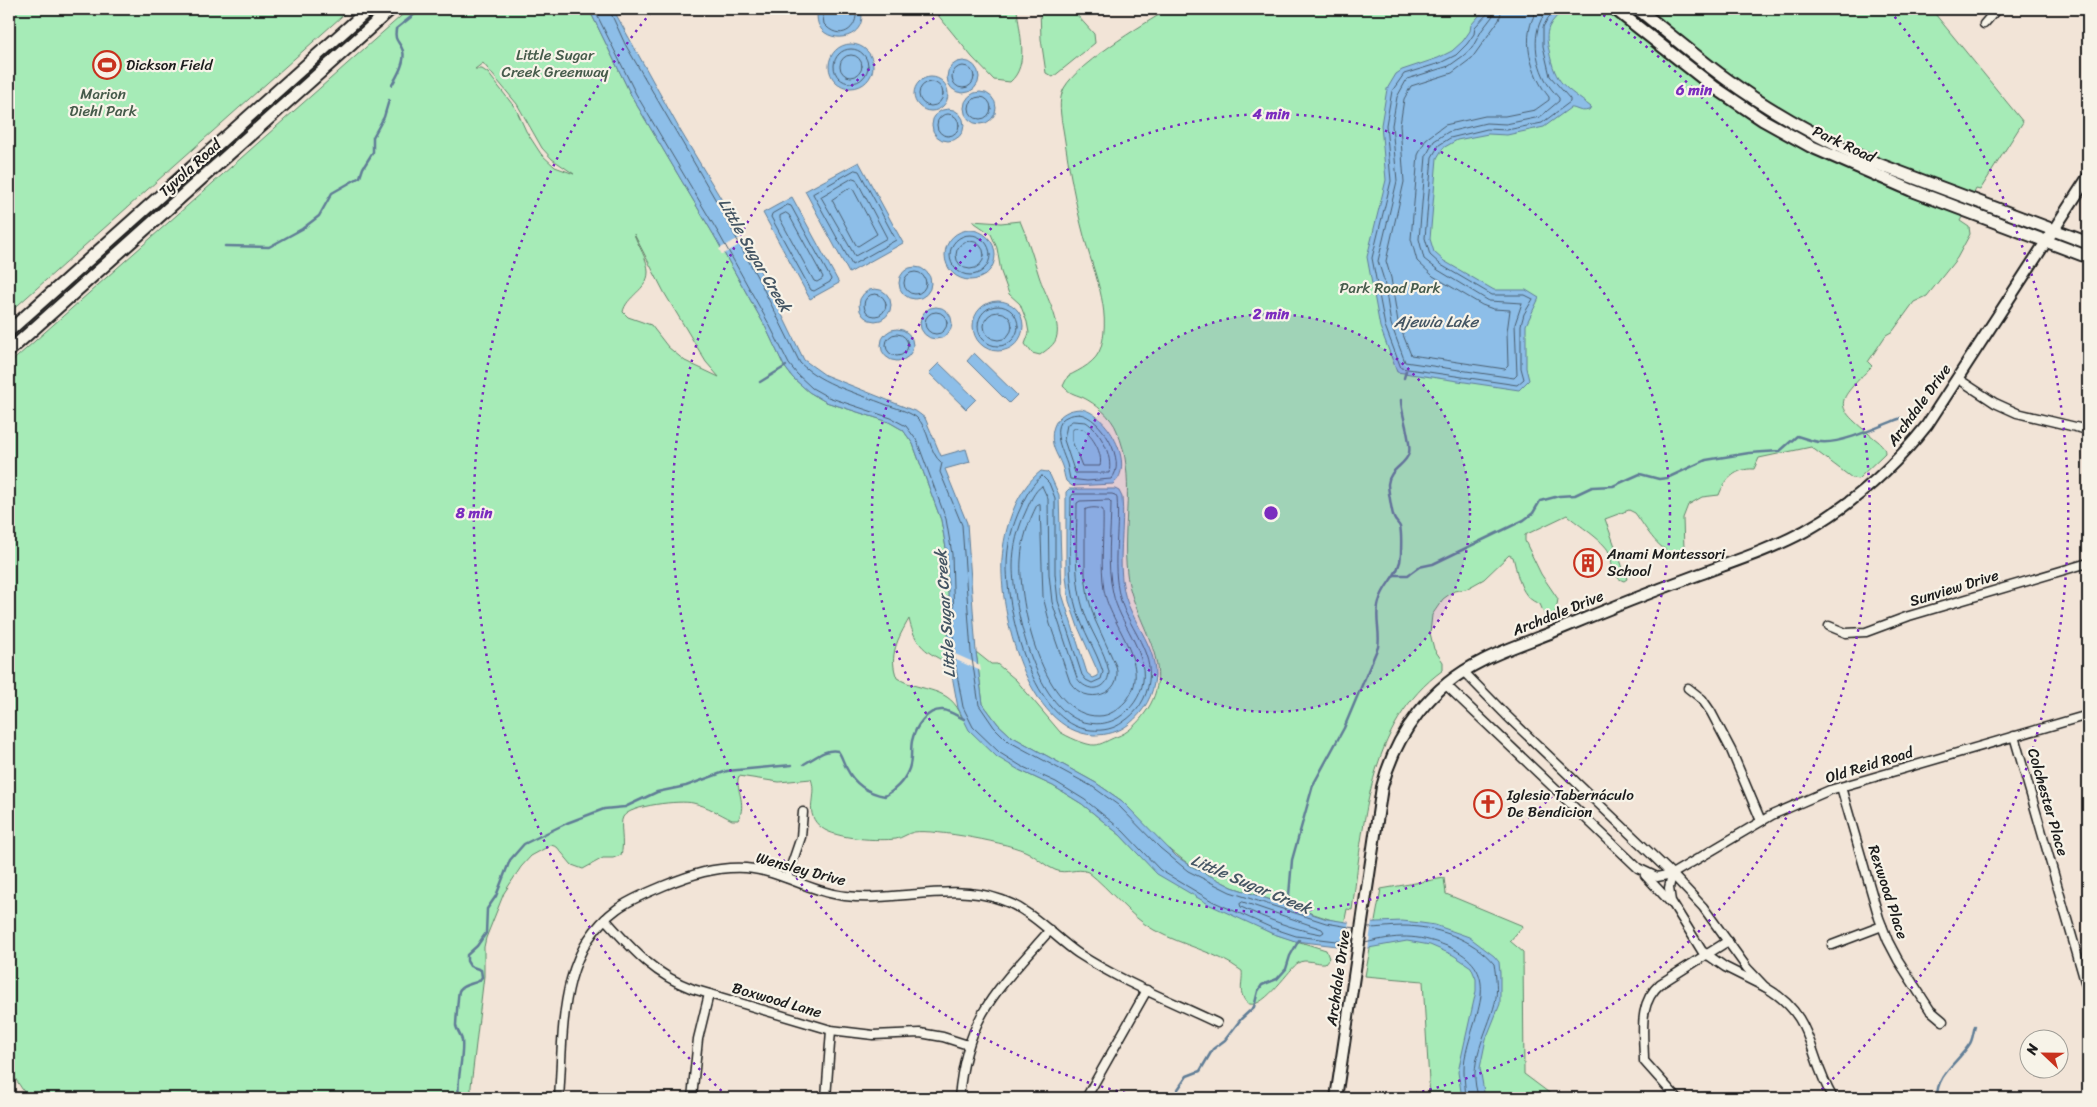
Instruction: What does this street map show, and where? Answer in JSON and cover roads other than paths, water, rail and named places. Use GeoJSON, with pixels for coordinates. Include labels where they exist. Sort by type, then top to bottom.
{"type":"FeatureCollection","features":[{"type":"Feature","properties":{"kind":"main road","name":"Tyvola Road"},"geometry":{"type":"LineString","coordinates":[[9,330],[369,9]]}},
{"type":"Feature","properties":{"kind":"main road","name":"Tyvola Road"},"geometry":{"type":"LineString","coordinates":[[9,350],[391,9]]}},
{"type":"Feature","properties":{"kind":"main road","name":"Park Road"},"geometry":{"type":"LineString","coordinates":[[1615,9],[1714,87],[1781,131],[1835,158],[1903,187],[2088,257]]}},
{"type":"Feature","properties":{"kind":"main road","name":"Park Road"},"geometry":{"type":"LineString","coordinates":[[1638,9],[1725,78],[1755,98],[1837,146],[1867,160],[2088,243]]}},
{"type":"Feature","properties":{"kind":"street"},"geometry":{"type":"LineString","coordinates":[[1984,24],[1997,9]]}},
{"type":"Feature","properties":{"kind":"street","name":"Archdale Drive"},"geometry":{"type":"LineString","coordinates":[[1336,1098],[1380,799],[1388,768],[1399,741],[1414,717],[1446,685],[1480,661],[1804,532],[1854,499],[1895,462],[1927,425],[2088,177]]}},
{"type":"Feature","properties":{"kind":"street"},"geometry":{"type":"LineString","coordinates":[[1957,378],[2002,407],[2017,413],[2088,430]]}},
{"type":"Feature","properties":{"kind":"street","name":"Sunview Drive"},"geometry":{"type":"LineString","coordinates":[[1829,626],[1846,634],[1866,632],[1909,616],[2088,563]]}},
{"type":"Feature","properties":{"kind":"street"},"geometry":{"type":"LineString","coordinates":[[1464,672],[1507,716],[1672,874],[1703,907],[1746,968],[1765,987]]}},
{"type":"Feature","properties":{"kind":"street"},"geometry":{"type":"LineString","coordinates":[[1446,685],[1638,868],[1674,907],[1706,955],[1765,987],[1787,1002],[1802,1020],[1813,1045],[1820,1073],[1833,1098]]}},
{"type":"Feature","properties":{"kind":"street"},"geometry":{"type":"LineString","coordinates":[[1688,688],[1702,699],[1712,712],[1731,750],[1761,821]]}},
{"type":"Feature","properties":{"kind":"street","name":"Old Reid Road"},"geometry":{"type":"LineString","coordinates":[[1672,874],[1761,821],[1795,804],[1841,787],[2088,715]]}},
{"type":"Feature","properties":{"kind":"street","name":"Colchester Place"},"geometry":{"type":"LineString","coordinates":[[2014,736],[2088,992]]}},
{"type":"Feature","properties":{"kind":"street","name":"Rexwood Place"},"geometry":{"type":"LineString","coordinates":[[1841,787],[1882,926],[1898,960],[1930,1010],[1943,1021]]}},
{"type":"Feature","properties":{"kind":"street"},"geometry":{"type":"LineString","coordinates":[[786,878],[801,837],[803,812]]}},
{"type":"Feature","properties":{"kind":"street","name":"Wensley Drive"},"geometry":{"type":"LineString","coordinates":[[560,1098],[570,978],[583,947],[604,919],[618,908],[640,895],[706,871],[746,868],[764,871],[826,892],[844,896],[863,897],[954,893],[986,895],[1018,907],[1079,954],[1147,990],[1217,1023]]}},
{"type":"Feature","properties":{"kind":"street"},"geometry":{"type":"LineString","coordinates":[[1638,868],[1657,877],[1672,874]]}},
{"type":"Feature","properties":{"kind":"street"},"geometry":{"type":"LineString","coordinates":[[1672,874],[1669,894],[1674,907]]}},
{"type":"Feature","properties":{"kind":"street","name":"Boxwood Lane"},"geometry":{"type":"LineString","coordinates":[[604,919],[654,970],[676,983],[831,1030],[873,1035],[920,1033],[943,1037],[968,1045]]}},
{"type":"Feature","properties":{"kind":"street"},"geometry":{"type":"LineString","coordinates":[[1832,945],[1882,926]]}},
{"type":"Feature","properties":{"kind":"street"},"geometry":{"type":"LineString","coordinates":[[959,1098],[962,1066],[968,1045],[983,1010],[995,993],[1050,930]]}},
{"type":"Feature","properties":{"kind":"street"},"geometry":{"type":"LineString","coordinates":[[1677,1098],[1644,1061],[1645,1007],[1653,991],[1660,984],[1728,941]]}},
{"type":"Feature","properties":{"kind":"street"},"geometry":{"type":"LineString","coordinates":[[1086,1098],[1147,990]]}},
{"type":"Feature","properties":{"kind":"street"},"geometry":{"type":"LineString","coordinates":[[692,1098],[698,1039],[709,994]]}},
{"type":"Feature","properties":{"kind":"street"},"geometry":{"type":"LineString","coordinates":[[826,1098],[831,1030]]}},
{"type":"Feature","properties":{"kind":"water"},"geometry":{"type":"Polygon","coordinates":[[[589,9],[613,9],[680,130],[723,202],[767,284],[804,360],[825,375],[917,412],[925,418],[941,456],[966,449],[970,462],[945,469],[967,523],[976,652],[983,704],[998,724],[1011,736],[1096,783],[1122,801],[1176,856],[1232,887],[1327,919],[1353,923],[1402,921],[1435,925],[1469,937],[1494,956],[1499,962],[1500,1004],[1486,1039],[1480,1068],[1485,1098],[1462,1098],[1458,1072],[1476,991],[1476,979],[1471,967],[1453,955],[1430,945],[1407,941],[1363,949],[1295,941],[1271,933],[1210,905],[1157,874],[1120,835],[1082,804],[1053,786],[997,757],[969,730],[958,708],[951,670],[948,643],[947,554],[941,520],[913,444],[903,430],[889,422],[826,402],[809,392],[793,378],[784,366],[765,326],[715,237],[632,97],[589,9]]]}},
{"type":"Feature","properties":{"kind":"water"},"geometry":{"type":"Polygon","coordinates":[[[818,9],[861,9],[861,21],[857,30],[849,35],[840,37],[830,35],[822,30],[818,21],[818,9]]]}},
{"type":"Feature","properties":{"kind":"water","name":"Ajewia Lake"},"geometry":{"type":"Polygon","coordinates":[[[1485,9],[1563,9],[1548,30],[1547,41],[1552,62],[1558,78],[1563,84],[1591,107],[1586,111],[1570,108],[1544,127],[1507,135],[1488,134],[1457,140],[1443,148],[1437,158],[1430,239],[1434,252],[1444,261],[1494,290],[1526,290],[1539,298],[1526,325],[1526,368],[1529,380],[1519,390],[1397,372],[1380,327],[1367,257],[1386,180],[1381,125],[1387,89],[1396,74],[1402,70],[1438,58],[1452,51],[1463,41],[1470,31],[1471,25],[1485,9]]]}},
{"type":"Feature","properties":{"kind":"water"},"geometry":{"type":"Polygon","coordinates":[[[855,44],[867,50],[872,57],[872,75],[867,82],[860,87],[847,88],[839,85],[832,78],[829,62],[832,54],[839,47],[855,44]]]}},
{"type":"Feature","properties":{"kind":"water"},"geometry":{"type":"Polygon","coordinates":[[[963,61],[969,62],[974,66],[978,71],[978,83],[974,88],[969,92],[963,93],[957,92],[952,88],[948,83],[947,77],[948,71],[952,66],[957,62],[963,61]]]}},
{"type":"Feature","properties":{"kind":"water"},"geometry":{"type":"Polygon","coordinates":[[[931,77],[943,82],[948,94],[943,106],[931,111],[919,106],[914,94],[919,82],[931,77]]]}},
{"type":"Feature","properties":{"kind":"water"},"geometry":{"type":"Polygon","coordinates":[[[980,92],[986,93],[991,97],[995,102],[995,114],[991,119],[986,123],[980,124],[974,123],[969,119],[965,114],[964,108],[965,102],[969,97],[974,93],[980,92]]]}},
{"type":"Feature","properties":{"kind":"water"},"geometry":{"type":"Polygon","coordinates":[[[948,109],[954,110],[959,114],[963,119],[963,131],[959,136],[954,140],[948,141],[942,140],[937,136],[933,131],[932,125],[933,119],[937,114],[942,110],[948,109]]]}},
{"type":"Feature","properties":{"kind":"water"},"geometry":{"type":"Polygon","coordinates":[[[859,162],[903,243],[849,273],[805,191],[859,162]]]}},
{"type":"Feature","properties":{"kind":"water"},"geometry":{"type":"Polygon","coordinates":[[[792,197],[839,283],[810,299],[763,213],[792,197]]]}},
{"type":"Feature","properties":{"kind":"water"},"geometry":{"type":"Polygon","coordinates":[[[970,230],[980,232],[988,237],[993,245],[995,255],[993,265],[988,273],[980,278],[970,280],[960,278],[952,273],[947,265],[945,255],[947,245],[952,237],[960,232],[970,230]]]}},
{"type":"Feature","properties":{"kind":"water"},"geometry":{"type":"Polygon","coordinates":[[[915,267],[921,268],[926,272],[930,277],[930,289],[926,294],[921,298],[915,299],[909,298],[904,294],[900,289],[899,283],[900,277],[904,272],[909,268],[915,267]]]}},
{"type":"Feature","properties":{"kind":"water"},"geometry":{"type":"Polygon","coordinates":[[[875,289],[881,290],[886,294],[890,299],[890,311],[886,316],[881,320],[875,321],[869,320],[864,316],[860,311],[859,305],[860,299],[864,294],[869,290],[875,289]]]}},
{"type":"Feature","properties":{"kind":"water"},"geometry":{"type":"Polygon","coordinates":[[[998,301],[1008,303],[1016,308],[1021,316],[1023,326],[1021,336],[1016,344],[1008,349],[998,351],[988,349],[980,344],[975,336],[973,326],[975,316],[980,308],[988,303],[998,301]]]}},
{"type":"Feature","properties":{"kind":"water"},"geometry":{"type":"Polygon","coordinates":[[[936,307],[942,308],[947,312],[951,317],[951,329],[947,334],[942,338],[936,339],[930,338],[925,334],[921,329],[920,323],[921,317],[925,312],[930,308],[936,307]]]}},
{"type":"Feature","properties":{"kind":"water"},"geometry":{"type":"Polygon","coordinates":[[[897,329],[903,330],[908,334],[912,339],[912,351],[908,356],[903,360],[897,361],[891,360],[886,356],[882,351],[881,345],[882,339],[886,334],[891,330],[897,329]]]}},
{"type":"Feature","properties":{"kind":"water"},"geometry":{"type":"Polygon","coordinates":[[[974,353],[1017,395],[1009,403],[967,361],[974,353]]]}},
{"type":"Feature","properties":{"kind":"water"},"geometry":{"type":"Polygon","coordinates":[[[939,363],[976,399],[966,409],[929,373],[939,363]]]}},
{"type":"Feature","properties":{"kind":"water"},"geometry":{"type":"Polygon","coordinates":[[[1080,409],[1090,412],[1100,419],[1115,440],[1122,465],[1120,476],[1113,484],[1072,486],[1066,481],[1054,448],[1052,434],[1056,421],[1072,410],[1080,409]]]}},
{"type":"Feature","properties":{"kind":"water"},"geometry":{"type":"Polygon","coordinates":[[[1041,471],[1047,472],[1050,475],[1059,495],[1062,594],[1087,673],[1093,678],[1098,676],[1098,672],[1069,601],[1066,576],[1066,492],[1069,489],[1115,489],[1119,491],[1122,497],[1121,568],[1124,591],[1127,602],[1151,653],[1155,675],[1153,689],[1144,708],[1129,724],[1113,732],[1094,735],[1071,729],[1051,714],[1035,692],[1022,666],[1012,637],[1002,582],[1005,535],[1018,499],[1032,479],[1041,471]]]}},
{"type":"Feature","properties":{"kind":"waterway"},"geometry":{"type":"LineString","coordinates":[[392,85],[401,68],[404,55],[396,39],[396,29],[421,9]]}},
{"type":"Feature","properties":{"kind":"waterway"},"geometry":{"type":"LineString","coordinates":[[225,246],[269,247],[302,229],[319,216],[332,193],[360,177],[373,152],[373,137],[384,117],[389,100]]}},
{"type":"Feature","properties":{"kind":"waterway"},"geometry":{"type":"LineString","coordinates":[[760,382],[786,366]]}},
{"type":"Feature","properties":{"kind":"waterway"},"geometry":{"type":"LineString","coordinates":[[1404,378],[1406,371]]}},
{"type":"Feature","properties":{"kind":"waterway","name":"Little Sugar Creek"},"geometry":{"type":"LineString","coordinates":[[1288,907],[1292,860],[1313,785],[1344,728],[1378,647],[1377,613],[1379,602],[1400,561],[1401,530],[1393,516],[1388,484],[1391,475],[1405,461],[1410,448],[1401,400]]}},
{"type":"Feature","properties":{"kind":"waterway"},"geometry":{"type":"LineString","coordinates":[[1395,575],[1408,575],[1419,567],[1433,564],[1524,520],[1533,513],[1540,501],[1559,496],[1575,495],[1592,487],[1613,486],[1640,474],[1659,479],[1667,478],[1706,460],[1749,453],[1780,451],[1797,436],[1818,442],[1839,440],[1861,434],[1901,418]]}},
{"type":"Feature","properties":{"kind":"waterway"},"geometry":{"type":"LineString","coordinates":[[804,764],[824,752],[838,751],[850,775],[858,784],[873,793],[885,796],[906,775],[910,767],[911,745],[914,736],[919,725],[927,716],[937,710],[943,710],[964,719]]}},
{"type":"Feature","properties":{"kind":"waterway"},"geometry":{"type":"LineString","coordinates":[[459,1098],[458,1084],[462,1054],[461,1038],[456,1026],[459,991],[465,986],[479,981],[482,977],[481,970],[470,966],[467,961],[467,955],[477,946],[486,933],[487,909],[496,896],[510,860],[524,844],[567,823],[604,809],[625,807],[657,792],[686,786],[727,771],[792,765]]}},
{"type":"Feature","properties":{"kind":"waterway"},"geometry":{"type":"LineString","coordinates":[[1172,1098],[1187,1076],[1200,1071],[1213,1049],[1225,1040],[1241,1019],[1254,1007],[1258,991],[1262,985],[1277,979],[1286,969],[1290,956],[1299,940]]}},
{"type":"Feature","properties":{"kind":"waterway"},"geometry":{"type":"LineString","coordinates":[[1937,1098],[1940,1083],[1970,1043],[1975,1026]]}},
{"type":"Feature","properties":{"kind":"place","name":"Dickson Field"},"geometry":{"type":"Point","coordinates":[107,65]}},
{"type":"Feature","properties":{"kind":"place","name":"Anami Montessori School"},"geometry":{"type":"Point","coordinates":[1588,563]}},
{"type":"Feature","properties":{"kind":"place","name":"Iglesia Tabernáculo De Bendicion"},"geometry":{"type":"Point","coordinates":[1488,804]}},
{"type":"Feature","properties":{"kind":"park label","name":"Little Sugar Creek Greenway"},"geometry":{"type":"Point","coordinates":[555,64]}},
{"type":"Feature","properties":{"kind":"park label","name":"Marion Diehl Park"},"geometry":{"type":"Point","coordinates":[103,102]}},
{"type":"Feature","properties":{"kind":"park label","name":"Park Road Park"},"geometry":{"type":"Point","coordinates":[1390,288]}}]}
